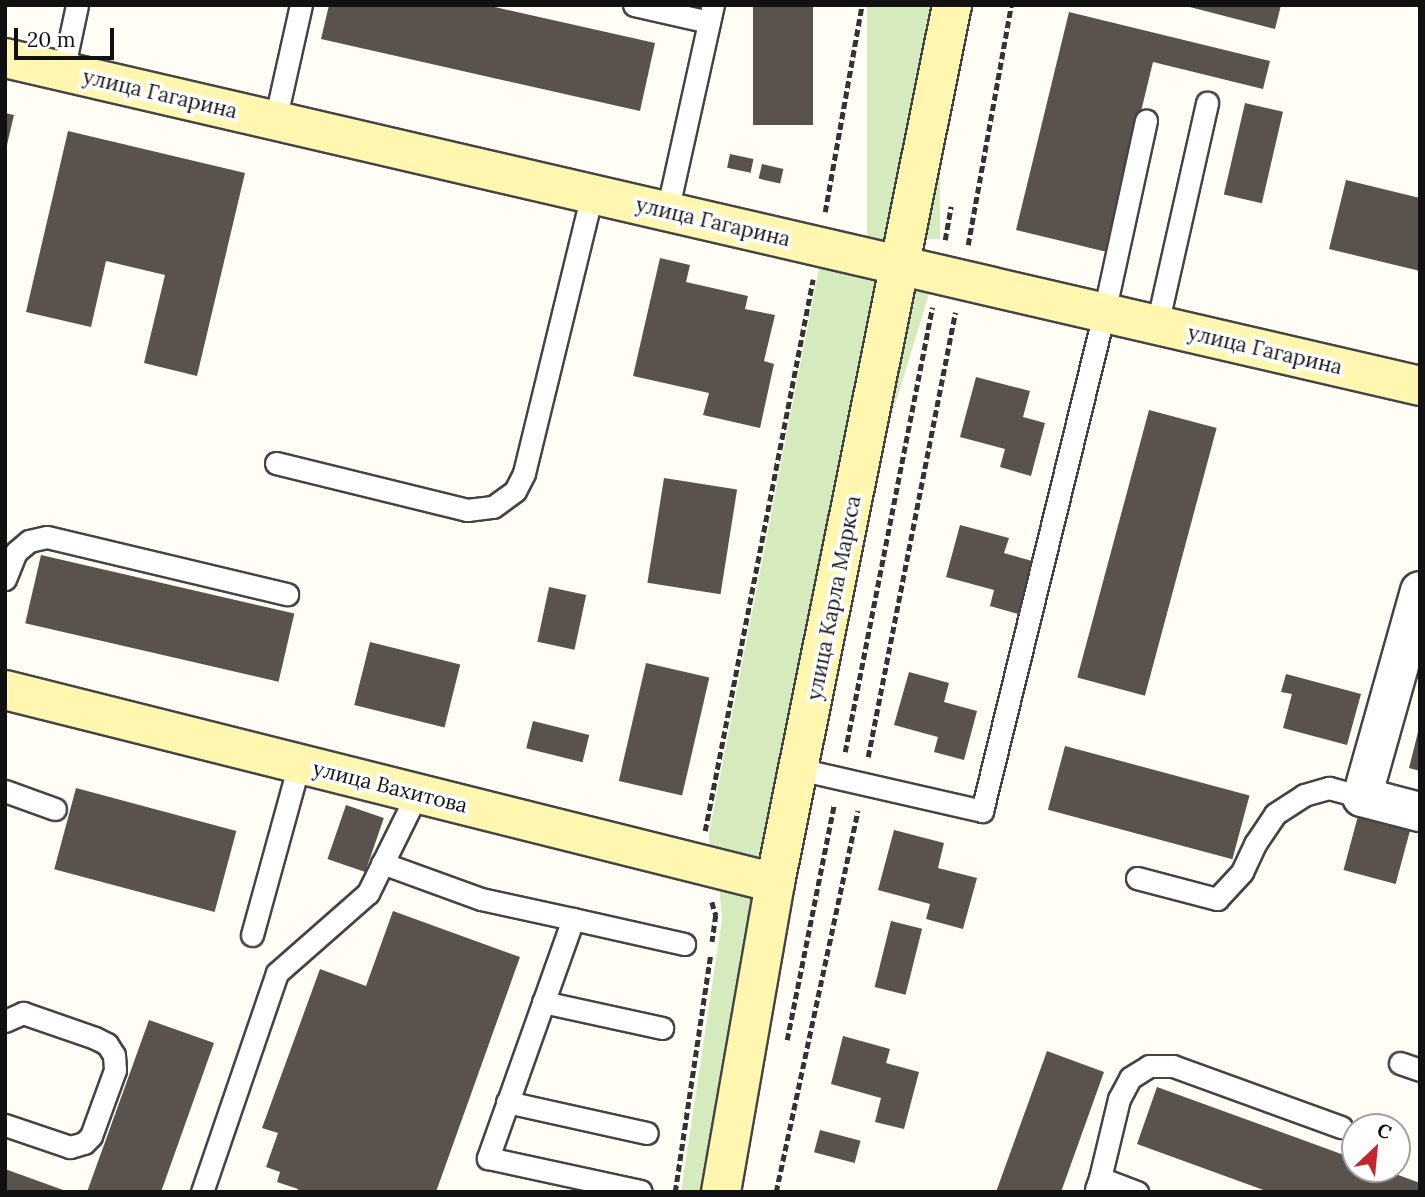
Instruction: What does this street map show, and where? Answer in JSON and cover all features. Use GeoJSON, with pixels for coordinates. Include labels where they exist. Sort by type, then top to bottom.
{"type":"FeatureCollection","features":[{"type":"Feature","properties":{"kind":"street","name":"улица Карла Маркса"},"geometry":{"type":"LineString","coordinates":[[720,1192],[775,883],[952,5]]}},
{"type":"Feature","properties":{"kind":"street","name":"улица Гагарина"},"geometry":{"type":"LineString","coordinates":[[5,58],[1420,386]]}},
{"type":"Feature","properties":{"kind":"street"},"geometry":{"type":"LineString","coordinates":[[1420,591],[1362,797],[1420,812]]}},
{"type":"Feature","properties":{"kind":"street","name":"улица Вахитова"},"geometry":{"type":"LineString","coordinates":[[5,690],[417,794],[706,848],[775,883]]}},
{"type":"Feature","properties":{"kind":"lane"},"geometry":{"type":"LineString","coordinates":[[62,71],[77,5]]}},
{"type":"Feature","properties":{"kind":"lane"},"geometry":{"type":"LineString","coordinates":[[275,121],[301,5]]}},
{"type":"Feature","properties":{"kind":"lane"},"geometry":{"type":"LineString","coordinates":[[634,5],[711,14],[667,212]]}},
{"type":"Feature","properties":{"kind":"lane"},"geometry":{"type":"LineString","coordinates":[[1157,326],[1207,103]]}},
{"type":"Feature","properties":{"kind":"lane"},"geometry":{"type":"LineString","coordinates":[[799,769],[982,811],[1104,313],[1146,121]]}},
{"type":"Feature","properties":{"kind":"lane"},"geometry":{"type":"LineString","coordinates":[[276,463],[467,510],[493,507],[515,491],[524,473],[592,194]]}},
{"type":"Feature","properties":{"kind":"lane"},"geometry":{"type":"LineString","coordinates":[[5,579],[16,552],[29,541],[47,537],[287,594]]}},
{"type":"Feature","properties":{"kind":"lane"},"geometry":{"type":"LineString","coordinates":[[252,935],[299,764]]}},
{"type":"Feature","properties":{"kind":"lane"},"geometry":{"type":"LineString","coordinates":[[1137,878],[1217,899],[1242,872],[1255,844],[1275,814],[1304,795],[1329,788],[1362,797]]}},
{"type":"Feature","properties":{"kind":"lane"},"geometry":{"type":"LineString","coordinates":[[5,791],[55,808]]}},
{"type":"Feature","properties":{"kind":"lane"},"geometry":{"type":"LineString","coordinates":[[202,1192],[277,972],[368,893],[417,794]]}},
{"type":"Feature","properties":{"kind":"lane"},"geometry":{"type":"LineString","coordinates":[[382,863],[481,899],[684,944]]}},
{"type":"Feature","properties":{"kind":"lane"},"geometry":{"type":"LineString","coordinates":[[573,919],[488,1158],[640,1191]]}},
{"type":"Feature","properties":{"kind":"lane"},"geometry":{"type":"LineString","coordinates":[[543,1002],[662,1028]]}},
{"type":"Feature","properties":{"kind":"lane"},"geometry":{"type":"LineString","coordinates":[[5,1021],[23,1013],[95,1038],[107,1044],[114,1055],[116,1070],[92,1136],[84,1143],[70,1147],[5,1125]]}},
{"type":"Feature","properties":{"kind":"lane"},"geometry":{"type":"LineString","coordinates":[[1137,1192],[1098,1185],[1119,1099],[1130,1078],[1149,1066],[1173,1066],[1341,1127]]}},
{"type":"Feature","properties":{"kind":"lane"},"geometry":{"type":"LineString","coordinates":[[507,1102],[647,1133]]}},
{"type":"Feature","properties":{"kind":"path"},"geometry":{"type":"LineString","coordinates":[[675,1192],[716,915],[709,893],[706,848],[862,5]]}},
{"type":"Feature","properties":{"kind":"path"},"geometry":{"type":"LineString","coordinates":[[786,1049],[840,778],[1012,5]]}},
{"type":"Feature","properties":{"kind":"path"},"geometry":{"type":"LineString","coordinates":[[776,1192],[863,784],[950,277],[954,194]]}},
{"type":"Feature","properties":{"kind":"path"},"geometry":{"type":"LineString","coordinates":[[691,829],[706,848]]}},
{"type":"Feature","properties":{"kind":"green space"},"geometry":{"type":"Polygon","coordinates":[[[867,5],[940,5],[940,239],[867,239],[867,5]]]}},
{"type":"Feature","properties":{"kind":"green space"},"geometry":{"type":"Polygon","coordinates":[[[821,258],[889,272],[772,870],[710,852],[709,833],[821,258]]]}},
{"type":"Feature","properties":{"kind":"green space"},"geometry":{"type":"Polygon","coordinates":[[[905,280],[931,288],[787,759],[761,751],[905,280]]]}},
{"type":"Feature","properties":{"kind":"green space"},"geometry":{"type":"Polygon","coordinates":[[[718,875],[769,888],[717,1192],[681,1192],[722,919],[718,875]]]}},
{"type":"Feature","properties":{"kind":"building"},"geometry":{"type":"Polygon","coordinates":[[[329,5],[486,5],[655,43],[640,111],[321,39],[329,5]]]}},
{"type":"Feature","properties":{"kind":"building"},"geometry":{"type":"Polygon","coordinates":[[[753,5],[813,5],[813,125],[753,125],[753,5]]]}},
{"type":"Feature","properties":{"kind":"building"},"geometry":{"type":"Polygon","coordinates":[[[1182,5],[1281,5],[1275,29],[1182,5]]]}},
{"type":"Feature","properties":{"kind":"building"},"geometry":{"type":"Polygon","coordinates":[[[1069,12],[1270,61],[1263,89],[1153,62],[1107,252],[1016,230],[1069,12]]]}},
{"type":"Feature","properties":{"kind":"building"},"geometry":{"type":"Polygon","coordinates":[[[1245,103],[1283,112],[1262,203],[1224,195],[1245,103]]]}},
{"type":"Feature","properties":{"kind":"building"},"geometry":{"type":"Polygon","coordinates":[[[5,113],[14,115],[6,149],[5,149],[5,113]]]}},
{"type":"Feature","properties":{"kind":"building"},"geometry":{"type":"Polygon","coordinates":[[[68,131],[245,173],[197,376],[144,363],[165,275],[106,261],[91,327],[26,312],[68,131]]]}},
{"type":"Feature","properties":{"kind":"building"},"geometry":{"type":"Polygon","coordinates":[[[730,154],[753,159],[751,173],[727,168],[730,154]]]}},
{"type":"Feature","properties":{"kind":"building"},"geometry":{"type":"Polygon","coordinates":[[[762,164],[783,169],[780,184],[759,179],[762,164]]]}},
{"type":"Feature","properties":{"kind":"building"},"geometry":{"type":"Polygon","coordinates":[[[1346,180],[1420,198],[1420,271],[1329,249],[1346,180]]]}},
{"type":"Feature","properties":{"kind":"building"},"geometry":{"type":"Polygon","coordinates":[[[660,258],[690,265],[686,282],[748,296],[745,309],[775,315],[764,361],[774,364],[760,428],[703,415],[709,393],[633,376],[660,258]]]}},
{"type":"Feature","properties":{"kind":"building"},"geometry":{"type":"Polygon","coordinates":[[[976,377],[1030,391],[1023,417],[1045,423],[1031,476],[1000,467],[1005,449],[960,437],[976,377]]]}},
{"type":"Feature","properties":{"kind":"building"},"geometry":{"type":"Polygon","coordinates":[[[1149,410],[1217,428],[1145,696],[1077,678],[1149,410]]]}},
{"type":"Feature","properties":{"kind":"building"},"geometry":{"type":"Polygon","coordinates":[[[664,478],[737,490],[721,594],[647,583],[664,478]]]}},
{"type":"Feature","properties":{"kind":"building"},"geometry":{"type":"Polygon","coordinates":[[[960,525],[1009,538],[1004,553],[1036,562],[1022,615],[990,606],[994,590],[946,577],[960,525]]]}},
{"type":"Feature","properties":{"kind":"building"},"geometry":{"type":"Polygon","coordinates":[[[41,555],[294,613],[279,682],[25,623],[41,555]]]}},
{"type":"Feature","properties":{"kind":"building"},"geometry":{"type":"Polygon","coordinates":[[[549,587],[586,595],[575,650],[537,642],[549,587]]]}},
{"type":"Feature","properties":{"kind":"building"},"geometry":{"type":"Polygon","coordinates":[[[370,642],[460,664],[445,728],[354,705],[370,642]]]}},
{"type":"Feature","properties":{"kind":"building"},"geometry":{"type":"Polygon","coordinates":[[[646,663],[709,678],[682,796],[619,781],[646,663]]]}},
{"type":"Feature","properties":{"kind":"building"},"geometry":{"type":"Polygon","coordinates":[[[909,672],[949,683],[944,702],[977,711],[964,760],[934,752],[938,737],[894,725],[909,672]]]}},
{"type":"Feature","properties":{"kind":"building"},"geometry":{"type":"Polygon","coordinates":[[[1286,674],[1361,694],[1347,745],[1283,728],[1292,694],[1281,692],[1286,674]]]}},
{"type":"Feature","properties":{"kind":"building"},"geometry":{"type":"Polygon","coordinates":[[[533,721],[589,735],[583,762],[526,748],[533,721]]]}},
{"type":"Feature","properties":{"kind":"building"},"geometry":{"type":"Polygon","coordinates":[[[1420,728],[1420,771],[1409,768],[1420,728]]]}},
{"type":"Feature","properties":{"kind":"building"},"geometry":{"type":"Polygon","coordinates":[[[1065,746],[1249,795],[1232,859],[1048,810],[1065,746]]]}},
{"type":"Feature","properties":{"kind":"building"},"geometry":{"type":"Polygon","coordinates":[[[76,788],[236,831],[215,912],[54,869],[76,788]]]}},
{"type":"Feature","properties":{"kind":"building"},"geometry":{"type":"Polygon","coordinates":[[[346,805],[384,818],[365,872],[327,859],[346,805]]]}},
{"type":"Feature","properties":{"kind":"building"},"geometry":{"type":"Polygon","coordinates":[[[1358,816],[1410,830],[1396,884],[1344,870],[1358,816]]]}},
{"type":"Feature","properties":{"kind":"building"},"geometry":{"type":"Polygon","coordinates":[[[894,830],[944,843],[938,868],[977,878],[963,929],[926,919],[930,904],[878,890],[894,830]]]}},
{"type":"Feature","properties":{"kind":"building"},"geometry":{"type":"Polygon","coordinates":[[[393,911],[520,957],[436,1192],[298,1192],[298,1189],[277,1182],[280,1172],[266,1167],[278,1133],[262,1128],[320,969],[366,986],[393,911]]]}},
{"type":"Feature","properties":{"kind":"building"},"geometry":{"type":"Polygon","coordinates":[[[891,921],[922,929],[906,995],[875,987],[891,921]]]}},
{"type":"Feature","properties":{"kind":"building"},"geometry":{"type":"Polygon","coordinates":[[[149,1020],[214,1043],[161,1192],[87,1192],[149,1020]]]}},
{"type":"Feature","properties":{"kind":"building"},"geometry":{"type":"Polygon","coordinates":[[[843,1036],[890,1049],[886,1063],[919,1072],[904,1129],[875,1122],[881,1098],[831,1084],[843,1036]]]}},
{"type":"Feature","properties":{"kind":"building"},"geometry":{"type":"Polygon","coordinates":[[[1047,1051],[1104,1072],[1061,1192],[996,1192],[1047,1051]]]}},
{"type":"Feature","properties":{"kind":"building"},"geometry":{"type":"Polygon","coordinates":[[[1157,1087],[1341,1154],[1341,1183],[1411,1183],[1411,1180],[1420,1183],[1420,1192],[1269,1192],[1137,1144],[1157,1087]]]}},
{"type":"Feature","properties":{"kind":"building"},"geometry":{"type":"Polygon","coordinates":[[[820,1130],[861,1141],[855,1163],[814,1152],[820,1130]]]}},
{"type":"Feature","properties":{"kind":"building"},"geometry":{"type":"Polygon","coordinates":[[[5,1169],[66,1191],[66,1192],[5,1192],[5,1169]]]}}]}
